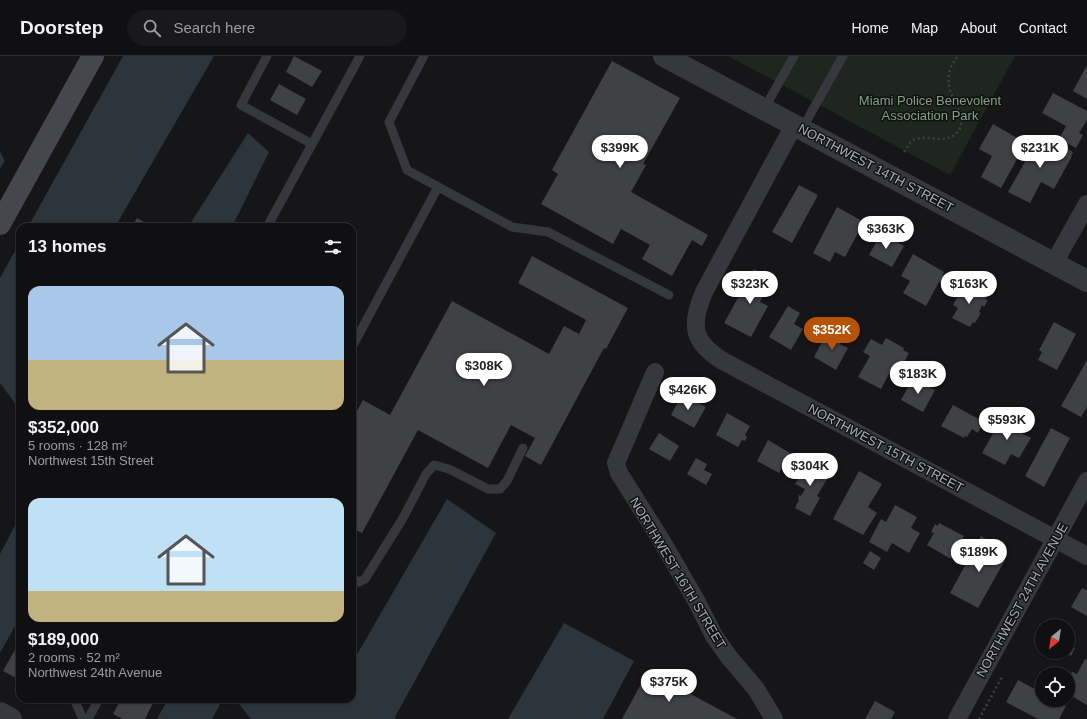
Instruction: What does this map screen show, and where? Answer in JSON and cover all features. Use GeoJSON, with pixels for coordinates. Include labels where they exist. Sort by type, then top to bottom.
{"type":"FeatureCollection","features":[{"type":"Feature","properties":{"kind":"main road"},"geometry":{"type":"LineString","coordinates":[[0,224],[93,56]]}},
{"type":"Feature","properties":{"kind":"street","name":"NORTHWEST 14TH STREET"},"geometry":{"type":"LineString","coordinates":[[664,56],[1087,281]]}},
{"type":"Feature","properties":{"kind":"street","name":"NORTHWEST 15TH STREET"},"geometry":{"type":"LineString","coordinates":[[798,127],[704,292],[696,317],[696,330],[700,341],[705,348],[723,361],[1087,556]]}},
{"type":"Feature","properties":{"kind":"street"},"geometry":{"type":"LineString","coordinates":[[1054,263],[1087,204]]}},
{"type":"Feature","properties":{"kind":"street","name":"NORTHWEST 16TH STREET"},"geometry":{"type":"LineString","coordinates":[[655,372],[616,463],[625,483],[657,532],[698,602],[714,636],[729,657],[756,689],[774,719]]}},
{"type":"Feature","properties":{"kind":"street","name":"NORTHWEST 24TH AVENUE"},"geometry":{"type":"LineString","coordinates":[[957,719],[1087,481]]}},
{"type":"Feature","properties":{"kind":"street"},"geometry":{"type":"LineString","coordinates":[[0,713],[11,719]]}},
{"type":"Feature","properties":{"kind":"lane"},"geometry":{"type":"LineString","coordinates":[[267,56],[241,105],[312,144]]}},
{"type":"Feature","properties":{"kind":"lane"},"geometry":{"type":"LineString","coordinates":[[269,223],[360,56]]}},
{"type":"Feature","properties":{"kind":"lane"},"geometry":{"type":"LineString","coordinates":[[424,56],[389,122],[407,170],[512,227],[548,232],[669,295]]}},
{"type":"Feature","properties":{"kind":"lane"},"geometry":{"type":"LineString","coordinates":[[764,109],[794,56]]}},
{"type":"Feature","properties":{"kind":"lane"},"geometry":{"type":"LineString","coordinates":[[798,127],[843,56]]}},
{"type":"Feature","properties":{"kind":"lane"},"geometry":{"type":"LineString","coordinates":[[356,340],[438,187]]}},
{"type":"Feature","properties":{"kind":"lane"},"geometry":{"type":"LineString","coordinates":[[356,580],[359,582],[365,580],[403,518],[426,474],[434,465],[449,469],[488,489],[500,489],[507,481],[523,448]]}},
{"type":"Feature","properties":{"kind":"lane"},"geometry":{"type":"LineString","coordinates":[[76,703],[83,719]]}},
{"type":"Feature","properties":{"kind":"lane"},"geometry":{"type":"LineString","coordinates":[[88,719],[97,703]]}},
{"type":"Feature","properties":{"kind":"path"},"geometry":{"type":"LineString","coordinates":[[904,152],[913,140],[939,140],[954,136],[959,130],[961,126],[961,116],[952,98],[948,81],[948,73],[951,65],[958,56]]}},
{"type":"Feature","properties":{"kind":"green space","name":"Miami Police Benevolent Association Park"},"geometry":{"type":"Polygon","coordinates":[[[728,56],[1015,56],[950,175],[728,56]]]}},
{"type":"Feature","properties":{"kind":"shaded area"},"geometry":{"type":"Polygon","coordinates":[[[123,56],[214,56],[117,223],[16,223],[16,405],[0,383],[0,152],[32,215],[123,56]]]}},
{"type":"Feature","properties":{"kind":"shaded area"},"geometry":{"type":"Polygon","coordinates":[[[248,133],[269,152],[234,223],[191,223],[248,133]]]}},
{"type":"Feature","properties":{"kind":"shaded area"},"geometry":{"type":"Polygon","coordinates":[[[447,499],[496,533],[395,717],[396,719],[251,719],[238,703],[356,703],[356,656],[447,499]]]}},
{"type":"Feature","properties":{"kind":"shaded area"},"geometry":{"type":"Polygon","coordinates":[[[16,524],[16,624],[0,653],[0,554],[16,524]]]}},
{"type":"Feature","properties":{"kind":"shaded area"},"geometry":{"type":"Polygon","coordinates":[[[564,623],[634,661],[603,719],[508,719],[564,623]]]}},
{"type":"Feature","properties":{"kind":"shaded area"},"geometry":{"type":"Polygon","coordinates":[[[166,703],[221,703],[212,719],[157,719],[166,703]]]}},
{"type":"Feature","properties":{"kind":"pier"},"geometry":{"type":"Polygon","coordinates":[[[121,56],[123,56],[30,223],[16,223],[16,249],[0,278],[0,169],[6,158],[32,212],[121,56]]]}},
{"type":"Feature","properties":{"kind":"building"},"geometry":{"type":"Polygon","coordinates":[[[294,56],[322,71],[312,87],[286,72],[294,56]]]}},
{"type":"Feature","properties":{"kind":"building"},"geometry":{"type":"Polygon","coordinates":[[[612,61],[680,98],[643,164],[646,165],[631,192],[708,235],[702,246],[692,240],[672,276],[642,259],[650,245],[621,229],[613,244],[541,204],[558,174],[552,170],[612,61]]]}},
{"type":"Feature","properties":{"kind":"building"},"geometry":{"type":"Polygon","coordinates":[[[1087,65],[1087,99],[1073,91],[1087,65]]]}},
{"type":"Feature","properties":{"kind":"building"},"geometry":{"type":"Polygon","coordinates":[[[279,84],[306,99],[297,115],[270,100],[279,84]]]}},
{"type":"Feature","properties":{"kind":"building"},"geometry":{"type":"Polygon","coordinates":[[[1053,93],[1087,111],[1087,120],[1079,133],[1083,135],[1076,148],[1059,139],[1066,126],[1042,113],[1053,93]]]}},
{"type":"Feature","properties":{"kind":"building"},"geometry":{"type":"Polygon","coordinates":[[[993,124],[1026,143],[1001,188],[981,177],[992,156],[979,149],[993,124]]]}},
{"type":"Feature","properties":{"kind":"building"},"geometry":{"type":"Polygon","coordinates":[[[1034,136],[1060,150],[1062,146],[1073,152],[1054,189],[1041,182],[1030,203],[1008,192],[1031,151],[1027,149],[1034,136]]]}},
{"type":"Feature","properties":{"kind":"building"},"geometry":{"type":"Polygon","coordinates":[[[799,185],[818,195],[792,243],[772,232],[799,185]]]}},
{"type":"Feature","properties":{"kind":"building"},"geometry":{"type":"Polygon","coordinates":[[[837,207],[864,222],[845,257],[835,252],[830,262],[813,253],[837,207]]]}},
{"type":"Feature","properties":{"kind":"building"},"geometry":{"type":"Polygon","coordinates":[[[137,218],[146,223],[134,223],[137,218]]]}},
{"type":"Feature","properties":{"kind":"building"},"geometry":{"type":"Polygon","coordinates":[[[881,233],[904,246],[892,267],[869,255],[881,233]]]}},
{"type":"Feature","properties":{"kind":"building"},"geometry":{"type":"Polygon","coordinates":[[[913,254],[944,272],[943,275],[945,276],[942,284],[939,282],[926,306],[903,293],[910,281],[901,276],[913,254]]]}},
{"type":"Feature","properties":{"kind":"building"},"geometry":{"type":"Polygon","coordinates":[[[532,256],[628,308],[606,349],[604,348],[541,465],[525,456],[535,438],[511,425],[488,468],[418,430],[362,533],[356,530],[356,413],[363,400],[390,415],[452,301],[549,354],[564,326],[579,334],[586,320],[518,283],[532,256]]]}},
{"type":"Feature","properties":{"kind":"building"},"geometry":{"type":"Polygon","coordinates":[[[754,269],[772,279],[760,302],[768,306],[751,337],[724,323],[754,269]]]}},
{"type":"Feature","properties":{"kind":"building"},"geometry":{"type":"Polygon","coordinates":[[[965,283],[987,295],[985,299],[988,300],[984,307],[982,305],[979,312],[981,313],[975,323],[973,322],[970,327],[952,318],[958,308],[953,305],[965,283]]]}},
{"type":"Feature","properties":{"kind":"building"},"geometry":{"type":"Polygon","coordinates":[[[788,306],[800,313],[794,324],[803,329],[791,350],[769,337],[788,306]]]}},
{"type":"Feature","properties":{"kind":"building"},"geometry":{"type":"Polygon","coordinates":[[[1054,322],[1076,334],[1057,370],[1038,360],[1042,352],[1039,350],[1054,322]]]}},
{"type":"Feature","properties":{"kind":"building"},"geometry":{"type":"Polygon","coordinates":[[[836,333],[844,337],[840,344],[848,348],[836,370],[814,357],[825,336],[832,340],[836,333]]]}},
{"type":"Feature","properties":{"kind":"building"},"geometry":{"type":"Polygon","coordinates":[[[886,338],[904,348],[903,350],[909,353],[899,372],[892,368],[881,389],[858,377],[870,356],[863,352],[871,339],[882,345],[886,338]]]}},
{"type":"Feature","properties":{"kind":"building"},"geometry":{"type":"Polygon","coordinates":[[[1087,360],[1087,407],[1081,417],[1061,406],[1087,360]]]}},
{"type":"Feature","properties":{"kind":"building"},"geometry":{"type":"Polygon","coordinates":[[[913,378],[935,390],[923,412],[901,400],[913,378]]]}},
{"type":"Feature","properties":{"kind":"building"},"geometry":{"type":"Polygon","coordinates":[[[682,394],[706,407],[694,428],[671,415],[682,394]]]}},
{"type":"Feature","properties":{"kind":"building"},"geometry":{"type":"Polygon","coordinates":[[[953,405],[984,422],[978,433],[972,429],[967,437],[965,436],[964,438],[941,426],[953,405]]]}},
{"type":"Feature","properties":{"kind":"building"},"geometry":{"type":"Polygon","coordinates":[[[727,413],[750,426],[745,435],[747,437],[745,441],[742,440],[738,447],[716,435],[727,413]]]}},
{"type":"Feature","properties":{"kind":"building"},"geometry":{"type":"Polygon","coordinates":[[[1004,414],[1025,425],[1021,433],[1031,438],[1019,458],[1011,454],[1005,465],[982,453],[1004,414]]]}},
{"type":"Feature","properties":{"kind":"building"},"geometry":{"type":"Polygon","coordinates":[[[1051,428],[1070,438],[1044,487],[1025,476],[1051,428]]]}},
{"type":"Feature","properties":{"kind":"building"},"geometry":{"type":"Polygon","coordinates":[[[659,433],[679,446],[670,461],[649,449],[659,433]]]}},
{"type":"Feature","properties":{"kind":"building"},"geometry":{"type":"Polygon","coordinates":[[[768,440],[790,453],[779,473],[757,461],[768,440]]]}},
{"type":"Feature","properties":{"kind":"building"},"geometry":{"type":"Polygon","coordinates":[[[696,458],[707,464],[704,470],[712,474],[706,485],[687,474],[696,458]]]}},
{"type":"Feature","properties":{"kind":"building"},"geometry":{"type":"Polygon","coordinates":[[[804,460],[830,474],[817,496],[820,498],[810,516],[795,508],[799,500],[799,495],[801,496],[805,489],[795,484],[803,470],[799,468],[804,460]]]}},
{"type":"Feature","properties":{"kind":"building"},"geometry":{"type":"Polygon","coordinates":[[[859,471],[882,484],[868,507],[877,513],[863,535],[833,519],[859,471]]]}},
{"type":"Feature","properties":{"kind":"building"},"geometry":{"type":"Polygon","coordinates":[[[895,505],[917,517],[911,528],[920,533],[909,553],[892,543],[887,552],[869,542],[881,519],[886,522],[895,505]]]}},
{"type":"Feature","properties":{"kind":"building"},"geometry":{"type":"Polygon","coordinates":[[[939,523],[964,536],[951,559],[927,545],[934,533],[931,532],[935,524],[938,526],[939,523]]]}},
{"type":"Feature","properties":{"kind":"building"},"geometry":{"type":"Polygon","coordinates":[[[981,536],[1001,548],[997,555],[1005,560],[978,608],[950,593],[981,536]]]}},
{"type":"Feature","properties":{"kind":"building"},"geometry":{"type":"Polygon","coordinates":[[[870,551],[881,558],[874,570],[863,563],[870,551]]]}},
{"type":"Feature","properties":{"kind":"building"},"geometry":{"type":"Polygon","coordinates":[[[1082,588],[1087,590],[1087,616],[1071,607],[1082,588]]]}},
{"type":"Feature","properties":{"kind":"building"},"geometry":{"type":"Polygon","coordinates":[[[16,648],[16,678],[3,671],[16,648]]]}},
{"type":"Feature","properties":{"kind":"building"},"geometry":{"type":"Polygon","coordinates":[[[1085,659],[1087,660],[1087,705],[1075,698],[1075,673],[1077,674],[1085,659]]]}},
{"type":"Feature","properties":{"kind":"building"},"geometry":{"type":"Polygon","coordinates":[[[648,671],[737,719],[622,719],[648,671]]]}},
{"type":"Feature","properties":{"kind":"building"},"geometry":{"type":"Polygon","coordinates":[[[1018,680],[1035,689],[1035,707],[1065,707],[1059,719],[1038,719],[1006,702],[1018,680]]]}},
{"type":"Feature","properties":{"kind":"building"},"geometry":{"type":"Polygon","coordinates":[[[875,701],[895,712],[891,719],[865,719],[875,701]]]}},
{"type":"Feature","properties":{"kind":"building"},"geometry":{"type":"Polygon","coordinates":[[[119,703],[153,703],[145,719],[123,719],[113,714],[119,703]]]}}]}
